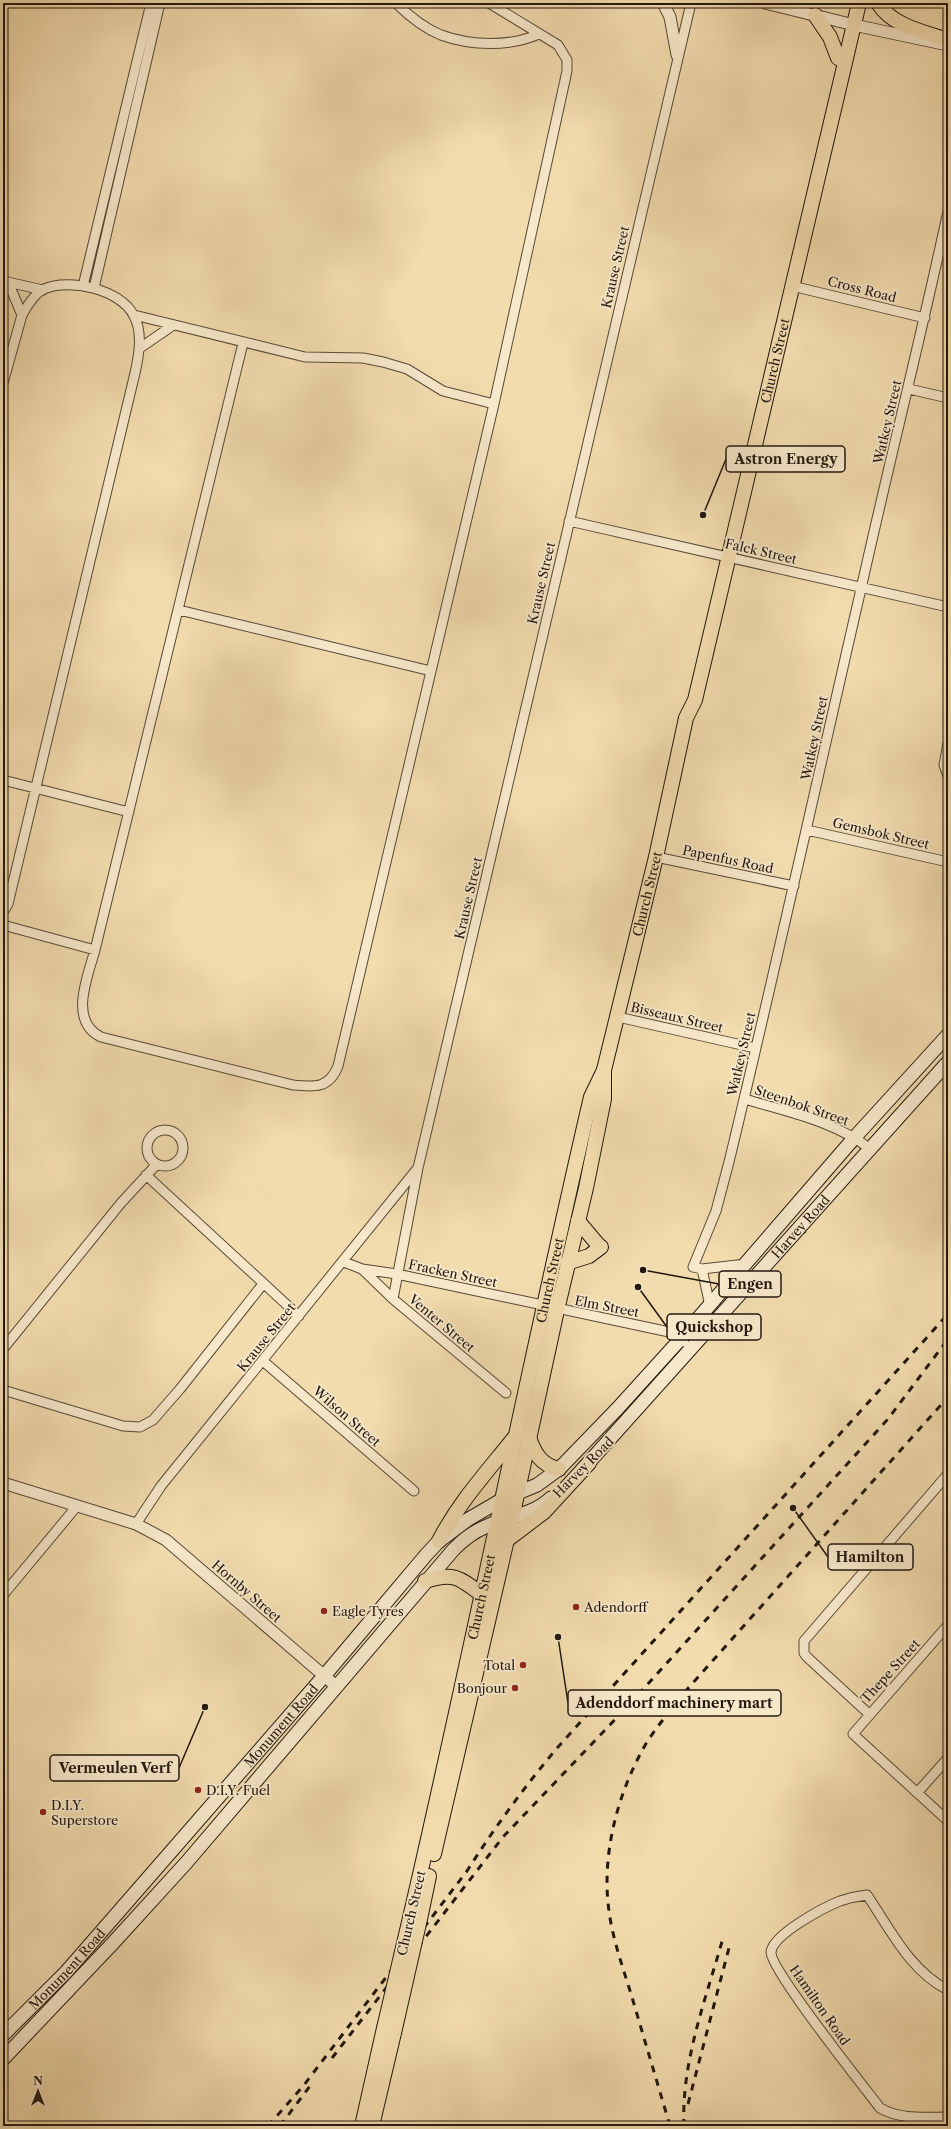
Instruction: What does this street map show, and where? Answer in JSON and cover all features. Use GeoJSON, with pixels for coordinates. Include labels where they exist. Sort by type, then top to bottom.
{"type":"FeatureCollection","features":[{"type":"Feature","properties":{"kind":"main road","name":"Church Street"},"geometry":{"type":"LineString","coordinates":[[414,1920],[497,1522],[522,1435],[550,1308],[591,1097],[604,1070],[618,1017],[656,857],[686,718],[695,700],[725,556],[838,58],[851,17],[859,3]]}},
{"type":"Feature","properties":{"kind":"main road"},"geometry":{"type":"LineString","coordinates":[[878,3],[890,16],[904,24],[948,42]]}},
{"type":"Feature","properties":{"kind":"main road"},"geometry":{"type":"LineString","coordinates":[[815,15],[830,37],[838,58]]}},
{"type":"Feature","properties":{"kind":"main road","name":"Church Street"},"geometry":{"type":"LineString","coordinates":[[725,556],[792,286],[851,17]]}},
{"type":"Feature","properties":{"kind":"main road","name":"Harvey Road"},"geometry":{"type":"LineString","coordinates":[[503,1499],[537,1485],[559,1469],[618,1408],[710,1306],[855,1137],[948,1035]]}},
{"type":"Feature","properties":{"kind":"main road","name":"Harvey Road"},"geometry":{"type":"LineString","coordinates":[[497,1522],[531,1512],[545,1503],[589,1463],[690,1352],[948,1062]]}},
{"type":"Feature","properties":{"kind":"main road","name":"Church Street"},"geometry":{"type":"LineString","coordinates":[[550,1308],[568,1263],[578,1221],[604,1099],[604,1070]]}},
{"type":"Feature","properties":{"kind":"main road"},"geometry":{"type":"LineString","coordinates":[[568,1263],[589,1256],[601,1247],[578,1221]]}},
{"type":"Feature","properties":{"kind":"main road"},"geometry":{"type":"LineString","coordinates":[[618,1408],[630,1418]]}},
{"type":"Feature","properties":{"kind":"main road"},"geometry":{"type":"LineString","coordinates":[[439,1541],[450,1520],[465,1497],[522,1435],[540,1460],[549,1466],[559,1469]]}},
{"type":"Feature","properties":{"kind":"main road","name":"Church Street"},"geometry":{"type":"LineString","coordinates":[[372,2126],[389,2031],[414,1920],[512,1518],[522,1435]]}},
{"type":"Feature","properties":{"kind":"main road"},"geometry":{"type":"LineString","coordinates":[[507,1540],[544,1512],[589,1463]]}},
{"type":"Feature","properties":{"kind":"main road","name":"Monument Road"},"geometry":{"type":"LineString","coordinates":[[3,2035],[67,1971],[324,1676],[407,1576],[439,1541],[463,1523],[503,1499]]}},
{"type":"Feature","properties":{"kind":"main road","name":"Monument Road"},"geometry":{"type":"LineString","coordinates":[[3,2059],[113,1943],[186,1863],[425,1581],[463,1540],[497,1522]]}},
{"type":"Feature","properties":{"kind":"main road"},"geometry":{"type":"LineString","coordinates":[[425,1581],[442,1576],[457,1577],[481,1594]]}},
{"type":"Feature","properties":{"kind":"main road","name":"Church Street"},"geometry":{"type":"LineString","coordinates":[[362,2126],[389,2031]]}},
{"type":"Feature","properties":{"kind":"street"},"geometry":{"type":"LineString","coordinates":[[83,286],[151,3]]}},
{"type":"Feature","properties":{"kind":"street"},"geometry":{"type":"LineString","coordinates":[[94,288],[160,3]]}},
{"type":"Feature","properties":{"kind":"street"},"geometry":{"type":"LineString","coordinates":[[396,3],[410,16],[427,28],[441,35],[489,43],[524,40],[540,34]]}},
{"type":"Feature","properties":{"kind":"street"},"geometry":{"type":"LineString","coordinates":[[243,343],[95,950],[82,1010],[89,1028],[94,1034],[293,1085],[318,1086],[331,1079],[338,1066],[494,404],[568,71],[564,51],[558,45],[489,3]]}},
{"type":"Feature","properties":{"kind":"street"},"geometry":{"type":"LineString","coordinates":[[664,3],[670,16],[677,55]]}},
{"type":"Feature","properties":{"kind":"street","name":"Krause Street"},"geometry":{"type":"LineString","coordinates":[[393,1298],[418,1168],[677,55],[691,3]]}},
{"type":"Feature","properties":{"kind":"street"},"geometry":{"type":"LineString","coordinates":[[765,3],[815,15],[851,17]]}},
{"type":"Feature","properties":{"kind":"street"},"geometry":{"type":"LineString","coordinates":[[796,3],[948,42]]}},
{"type":"Feature","properties":{"kind":"street","name":"Watkey Street"},"geometry":{"type":"LineString","coordinates":[[702,1269],[693,1267],[716,1210],[745,1099],[755,1048],[807,830],[861,587],[909,389],[948,211]]}},
{"type":"Feature","properties":{"kind":"street"},"geometry":{"type":"LineString","coordinates":[[6,281],[43,290]]}},
{"type":"Feature","properties":{"kind":"street"},"geometry":{"type":"LineString","coordinates":[[6,281],[22,315]]}},
{"type":"Feature","properties":{"kind":"street"},"geometry":{"type":"LineString","coordinates":[[3,383],[22,315],[27,306],[43,290],[57,286],[83,286],[94,288],[116,298],[134,316],[305,357],[363,358],[383,362],[407,369],[443,391],[494,404]]}},
{"type":"Feature","properties":{"kind":"street","name":"Cross Road"},"geometry":{"type":"LineString","coordinates":[[792,286],[925,318]]}},
{"type":"Feature","properties":{"kind":"street"},"geometry":{"type":"LineString","coordinates":[[3,912],[8,904],[140,348],[134,316]]}},
{"type":"Feature","properties":{"kind":"street"},"geometry":{"type":"LineString","coordinates":[[140,348],[172,326]]}},
{"type":"Feature","properties":{"kind":"street"},"geometry":{"type":"LineString","coordinates":[[909,389],[948,398]]}},
{"type":"Feature","properties":{"kind":"street","name":"Falck Street"},"geometry":{"type":"LineString","coordinates":[[569,521],[948,607]]}},
{"type":"Feature","properties":{"kind":"street"},"geometry":{"type":"LineString","coordinates":[[179,610],[430,671]]}},
{"type":"Feature","properties":{"kind":"street"},"geometry":{"type":"LineString","coordinates":[[948,743],[944,765],[948,776]]}},
{"type":"Feature","properties":{"kind":"street"},"geometry":{"type":"LineString","coordinates":[[3,780],[129,812]]}},
{"type":"Feature","properties":{"kind":"street","name":"Gemsbok Street"},"geometry":{"type":"LineString","coordinates":[[807,830],[948,862]]}},
{"type":"Feature","properties":{"kind":"street","name":"Papenfus Road"},"geometry":{"type":"LineString","coordinates":[[656,857],[794,886]]}},
{"type":"Feature","properties":{"kind":"street"},"geometry":{"type":"LineString","coordinates":[[3,925],[95,950]]}},
{"type":"Feature","properties":{"kind":"street","name":"Bisseaux Street"},"geometry":{"type":"LineString","coordinates":[[618,1017],[755,1048]]}},
{"type":"Feature","properties":{"kind":"street","name":"Steenbok Street"},"geometry":{"type":"LineString","coordinates":[[745,1099],[828,1125],[855,1137],[870,1149]]}},
{"type":"Feature","properties":{"kind":"street"},"geometry":{"type":"LineString","coordinates":[[3,1349],[121,1203],[157,1164]]}},
{"type":"Feature","properties":{"kind":"street","name":"Krause Street"},"geometry":{"type":"LineString","coordinates":[[136,1524],[161,1486],[344,1262],[418,1168]]}},
{"type":"Feature","properties":{"kind":"street"},"geometry":{"type":"LineString","coordinates":[[146,1175],[300,1316]]}},
{"type":"Feature","properties":{"kind":"street","name":"Fracken Street"},"geometry":{"type":"LineString","coordinates":[[344,1262],[362,1269],[397,1274],[550,1308]]}},
{"type":"Feature","properties":{"kind":"street"},"geometry":{"type":"LineString","coordinates":[[710,1306],[702,1269],[746,1264]]}},
{"type":"Feature","properties":{"kind":"street","name":"Venter Street"},"geometry":{"type":"LineString","coordinates":[[362,1269],[393,1298],[506,1394]]}},
{"type":"Feature","properties":{"kind":"street"},"geometry":{"type":"LineString","coordinates":[[3,1390],[123,1426],[133,1428],[145,1426],[180,1389],[264,1284]]}},
{"type":"Feature","properties":{"kind":"street","name":"Elm Street"},"geometry":{"type":"LineString","coordinates":[[550,1308],[674,1333],[681,1338]]}},
{"type":"Feature","properties":{"kind":"street"},"geometry":{"type":"LineString","coordinates":[[681,1338],[690,1352]]}},
{"type":"Feature","properties":{"kind":"street","name":"Wilson Street"},"geometry":{"type":"LineString","coordinates":[[263,1361],[414,1491]]}},
{"type":"Feature","properties":{"kind":"street"},"geometry":{"type":"LineString","coordinates":[[869,1714],[807,1657],[804,1653],[804,1641],[948,1474]]}},
{"type":"Feature","properties":{"kind":"street","name":"Hornby Street"},"geometry":{"type":"LineString","coordinates":[[3,1483],[136,1524],[166,1540],[336,1686]]}},
{"type":"Feature","properties":{"kind":"street"},"geometry":{"type":"LineString","coordinates":[[3,1595],[77,1506]]}},
{"type":"Feature","properties":{"kind":"street","name":"Thepe Street"},"geometry":{"type":"LineString","coordinates":[[917,1793],[853,1734],[948,1625]]}},
{"type":"Feature","properties":{"kind":"street"},"geometry":{"type":"LineString","coordinates":[[948,1758],[917,1793],[948,1821]]}},
{"type":"Feature","properties":{"kind":"street","name":"Hamilton Road"},"geometry":{"type":"LineString","coordinates":[[948,1990],[922,1974],[867,1895],[840,1901],[809,1917],[773,1944],[772,1951],[774,1961],[806,2010],[880,2108],[895,2115],[912,2117],[948,2117]]}},
{"type":"Feature","properties":{"kind":"railway"},"geometry":{"type":"LineString","coordinates":[[268,2126],[304,2085],[467,1871],[499,1823],[558,1747],[948,1314]]}},
{"type":"Feature","properties":{"kind":"railway"},"geometry":{"type":"LineString","coordinates":[[332,2058],[503,1837],[627,1707],[888,1419],[948,1339]]}},
{"type":"Feature","properties":{"kind":"railway"},"geometry":{"type":"LineString","coordinates":[[670,2126],[616,1946],[609,1911],[607,1867],[610,1845],[620,1802],[628,1781],[647,1742],[683,1694],[948,1397]]}},
{"type":"Feature","properties":{"kind":"railway"},"geometry":{"type":"LineString","coordinates":[[684,2126],[686,2078],[702,2007],[723,1938]]}},
{"type":"Feature","properties":{"kind":"railway"},"geometry":{"type":"LineString","coordinates":[[688,2104],[730,1944]]}},
{"type":"Feature","properties":{"kind":"railway"},"geometry":{"type":"LineString","coordinates":[[280,2126],[313,2082]]}},
{"type":"Feature","properties":{"kind":"place","name":"Astron Energy"},"geometry":{"type":"Point","coordinates":[703,515]}},
{"type":"Feature","properties":{"kind":"place","name":"Engen"},"geometry":{"type":"Point","coordinates":[643,1270]}},
{"type":"Feature","properties":{"kind":"place","name":"Quickshop"},"geometry":{"type":"Point","coordinates":[638,1287]}},
{"type":"Feature","properties":{"kind":"place","name":"Hamilton"},"geometry":{"type":"Point","coordinates":[793,1508]}},
{"type":"Feature","properties":{"kind":"place","name":"Adendorff"},"geometry":{"type":"Point","coordinates":[576,1607]}},
{"type":"Feature","properties":{"kind":"place","name":"Eagle Tyres"},"geometry":{"type":"Point","coordinates":[324,1611]}},
{"type":"Feature","properties":{"kind":"place","name":"Adenddorf machinery mart"},"geometry":{"type":"Point","coordinates":[558,1637]}},
{"type":"Feature","properties":{"kind":"place","name":"Total"},"geometry":{"type":"Point","coordinates":[523,1665]}},
{"type":"Feature","properties":{"kind":"place","name":"Bonjour"},"geometry":{"type":"Point","coordinates":[515,1688]}},
{"type":"Feature","properties":{"kind":"place","name":"Vermeulen Verf"},"geometry":{"type":"Point","coordinates":[205,1707]}},
{"type":"Feature","properties":{"kind":"place","name":"D.I.Y. Fuel"},"geometry":{"type":"Point","coordinates":[198,1790]}},
{"type":"Feature","properties":{"kind":"place","name":"D.I.Y. Superstore"},"geometry":{"type":"Point","coordinates":[43,1812]}}]}
